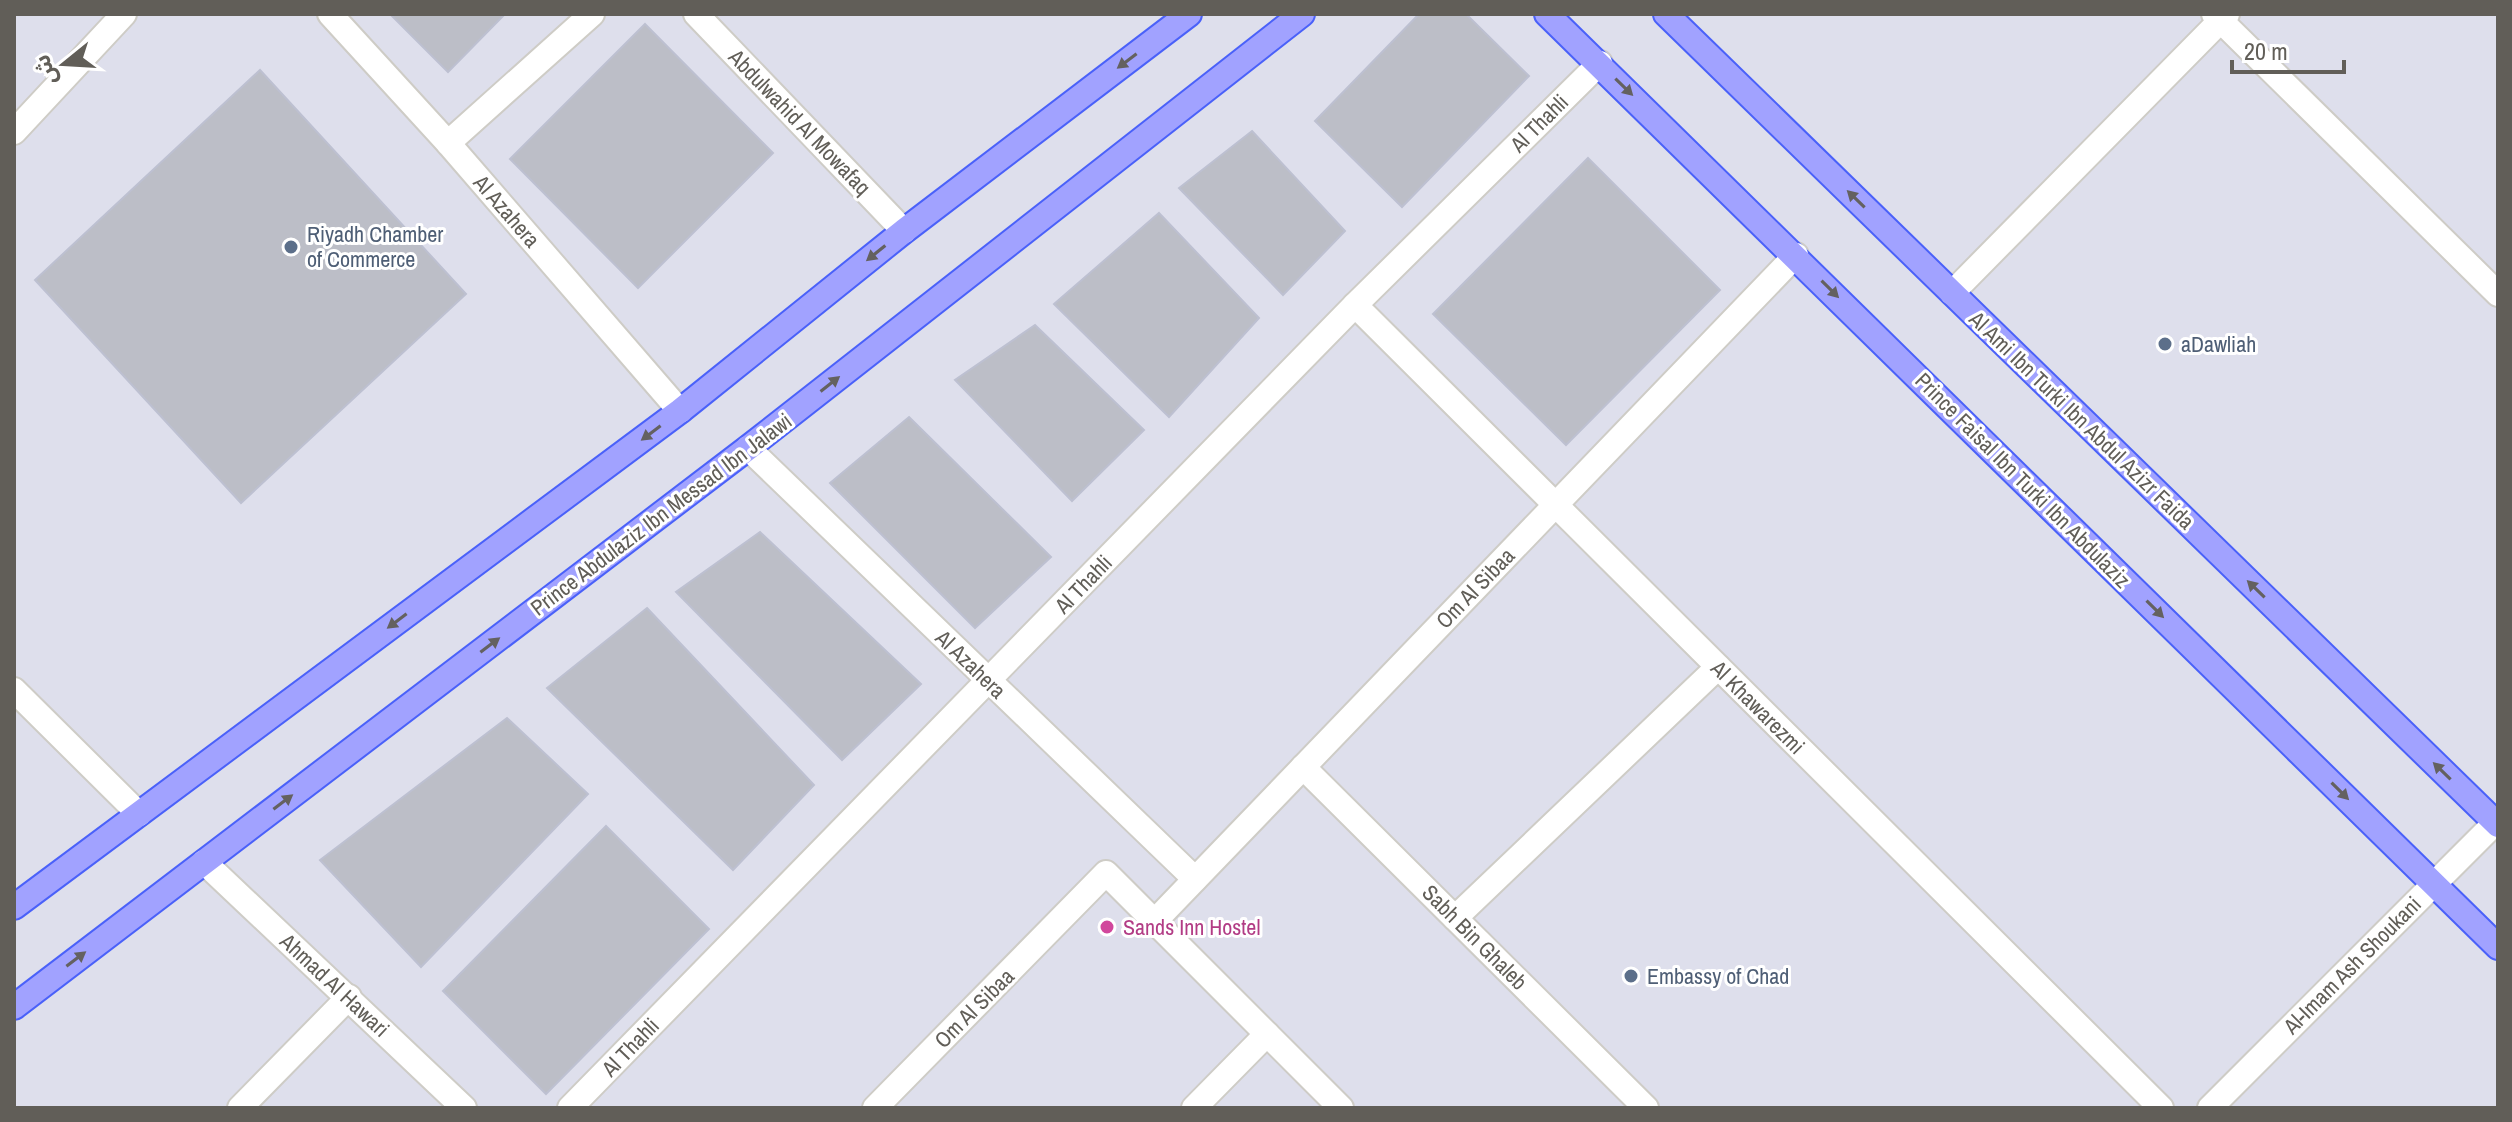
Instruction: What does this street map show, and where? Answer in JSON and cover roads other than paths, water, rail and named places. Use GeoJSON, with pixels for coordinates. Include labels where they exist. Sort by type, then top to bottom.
{"type":"FeatureCollection","features":[{"type":"Feature","properties":{"kind":"main road"},"geometry":{"type":"LineString","coordinates":[[14,907],[680,411],[904,231],[1189,14]]}},
{"type":"Feature","properties":{"kind":"main road","name":"Prince Abdulaziz Ibn Messad Ibn Jalawi"},"geometry":{"type":"LineString","coordinates":[[14,1007],[748,448],[1302,14]]}},
{"type":"Feature","properties":{"kind":"main road","name":"Prince Faisal Ibn Turki Ibn Abdulaziz"},"geometry":{"type":"LineString","coordinates":[[1547,14],[2498,947]]}},
{"type":"Feature","properties":{"kind":"main road","name":"Al Ami Ibn Turki Ibn Abdul Azizr Faida"},"geometry":{"type":"LineString","coordinates":[[1666,14],[2497,824]]}},
{"type":"Feature","properties":{"kind":"street"},"geometry":{"type":"LineString","coordinates":[[14,132],[124,14]]}},
{"type":"Feature","properties":{"kind":"street","name":"Al Azahera"},"geometry":{"type":"LineString","coordinates":[[330,14],[448,143],[680,411]]}},
{"type":"Feature","properties":{"kind":"street"},"geometry":{"type":"LineString","coordinates":[[448,143],[592,14]]}},
{"type":"Feature","properties":{"kind":"street","name":"Abdulwahid Al Mowafaq"},"geometry":{"type":"LineString","coordinates":[[696,14],[904,231]]}},
{"type":"Feature","properties":{"kind":"street"},"geometry":{"type":"LineString","coordinates":[[1952,293],[2220,16],[2498,294]]}},
{"type":"Feature","properties":{"kind":"street","name":"Al Thahli"},"geometry":{"type":"LineString","coordinates":[[570,1108],[1355,305],[1600,63]]}},
{"type":"Feature","properties":{"kind":"street","name":"Om Al Sibaa"},"geometry":{"type":"LineString","coordinates":[[875,1108],[1106,873],[1155,921],[1796,255]]}},
{"type":"Feature","properties":{"kind":"street","name":"Al Khawarezmi"},"geometry":{"type":"LineString","coordinates":[[1355,305],[2161,1108]]}},
{"type":"Feature","properties":{"kind":"street","name":"Al Azahera"},"geometry":{"type":"LineString","coordinates":[[748,448],[1195,879]]}},
{"type":"Feature","properties":{"kind":"street"},"geometry":{"type":"LineString","coordinates":[[1455,918],[1718,667]]}},
{"type":"Feature","properties":{"kind":"street"},"geometry":{"type":"LineString","coordinates":[[14,690],[139,814]]}},
{"type":"Feature","properties":{"kind":"street","name":"Sabh Bin Ghaleb"},"geometry":{"type":"LineString","coordinates":[[1303,767],[1646,1108]]}},
{"type":"Feature","properties":{"kind":"street","name":"Al-Imam Ash Shoukani"},"geometry":{"type":"LineString","coordinates":[[2210,1108],[2433,883],[2497,824]]}},
{"type":"Feature","properties":{"kind":"street","name":"Ahmad Al Hawari"},"geometry":{"type":"LineString","coordinates":[[204,862],[464,1108]]}},
{"type":"Feature","properties":{"kind":"street"},"geometry":{"type":"LineString","coordinates":[[1155,921],[1341,1108]]}},
{"type":"Feature","properties":{"kind":"street"},"geometry":{"type":"LineString","coordinates":[[240,1108],[349,997]]}},
{"type":"Feature","properties":{"kind":"street"},"geometry":{"type":"LineString","coordinates":[[1194,1108],[1267,1034]]}},
{"type":"Feature","properties":{"kind":"place","name":"Riyadh Chamber of Commerce"},"geometry":{"type":"Point","coordinates":[291,247]}},
{"type":"Feature","properties":{"kind":"place","name":"aDawliah"},"geometry":{"type":"Point","coordinates":[2165,344]}},
{"type":"Feature","properties":{"kind":"place","name":"Sands Inn Hostel"},"geometry":{"type":"Point","coordinates":[1107,927]}},
{"type":"Feature","properties":{"kind":"place","name":"Embassy of Chad"},"geometry":{"type":"Point","coordinates":[1631,976]}}]}
